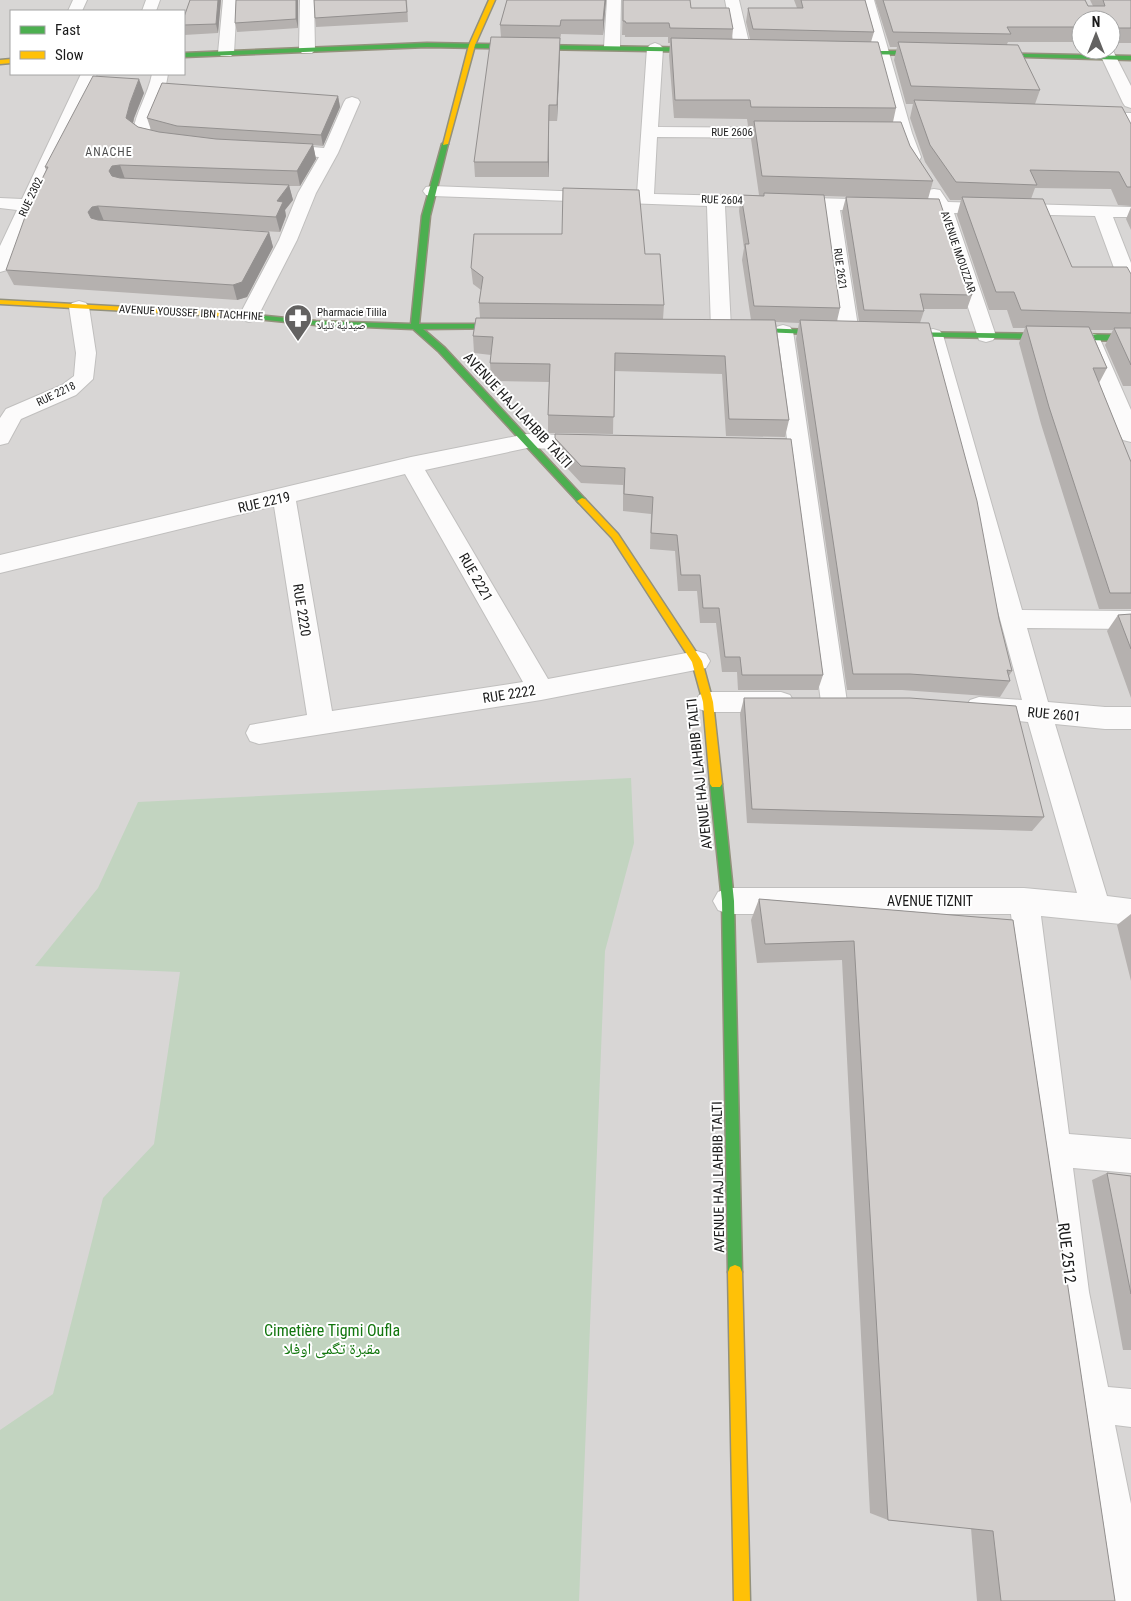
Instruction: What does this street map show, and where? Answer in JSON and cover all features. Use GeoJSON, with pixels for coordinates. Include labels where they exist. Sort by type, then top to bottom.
{"type":"FeatureCollection","features":[{"type":"Feature","properties":{"kind":"street"},"geometry":{"type":"LineString","coordinates":[[226,53],[230,0]]}},
{"type":"Feature","properties":{"kind":"street"},"geometry":{"type":"LineString","coordinates":[[306,0],[307,50]]}},
{"type":"Feature","properties":{"kind":"street"},"geometry":{"type":"LineString","coordinates":[[415,327],[426,216],[472,45],[492,0]]}},
{"type":"Feature","properties":{"kind":"street"},"geometry":{"type":"LineString","coordinates":[[612,47],[614,0]]}},
{"type":"Feature","properties":{"kind":"street"},"geometry":{"type":"LineString","coordinates":[[185,55],[472,45],[738,50],[732,0]]}},
{"type":"Feature","properties":{"kind":"street","name":"AVENUE IMOUZZAR"},"geometry":{"type":"LineString","coordinates":[[867,0],[904,132],[922,175],[944,207],[986,336]]}},
{"type":"Feature","properties":{"kind":"street"},"geometry":{"type":"LineString","coordinates":[[645,199],[655,48]]}},
{"type":"Feature","properties":{"kind":"street"},"geometry":{"type":"LineString","coordinates":[[832,52],[940,54]]}},
{"type":"Feature","properties":{"kind":"street"},"geometry":{"type":"LineString","coordinates":[[970,54],[1071,54]]}},
{"type":"Feature","properties":{"kind":"street"},"geometry":{"type":"LineString","coordinates":[[1111,60],[1131,103]]}},
{"type":"Feature","properties":{"kind":"street","name":"RUE 2302"},"geometry":{"type":"LineString","coordinates":[[1,262],[89,75]]}},
{"type":"Feature","properties":{"kind":"street"},"geometry":{"type":"LineString","coordinates":[[160,75],[157,90],[142,125],[141,133],[150,137],[187,144]]}},
{"type":"Feature","properties":{"kind":"street"},"geometry":{"type":"LineString","coordinates":[[249,316],[288,240],[307,193],[330,153],[352,102]]}},
{"type":"Feature","properties":{"kind":"street"},"geometry":{"type":"LineString","coordinates":[[898,111],[918,112]]}},
{"type":"Feature","properties":{"kind":"street"},"geometry":{"type":"LineString","coordinates":[[1073,116],[1131,118]]}},
{"type":"Feature","properties":{"kind":"street","name":"RUE 2606"},"geometry":{"type":"LineString","coordinates":[[650,132],[805,132]]}},
{"type":"Feature","properties":{"kind":"street"},"geometry":{"type":"LineString","coordinates":[[884,132],[904,132]]}},
{"type":"Feature","properties":{"kind":"street"},"geometry":{"type":"LineString","coordinates":[[260,148],[330,153]]}},
{"type":"Feature","properties":{"kind":"street","name":"RUE 2604"},"geometry":{"type":"LineString","coordinates":[[432,191],[645,199],[1131,212]]}},
{"type":"Feature","properties":{"kind":"street"},"geometry":{"type":"LineString","coordinates":[[287,192],[307,193]]}},
{"type":"Feature","properties":{"kind":"street"},"geometry":{"type":"LineString","coordinates":[[716,200],[716,329],[854,333]]}},
{"type":"Feature","properties":{"kind":"street"},"geometry":{"type":"LineString","coordinates":[[0,203],[28,205]]}},
{"type":"Feature","properties":{"kind":"street","name":"RUE 2621"},"geometry":{"type":"LineString","coordinates":[[830,204],[854,333]]}},
{"type":"Feature","properties":{"kind":"street"},"geometry":{"type":"LineString","coordinates":[[1102,212],[1131,287]]}},
{"type":"Feature","properties":{"kind":"street"},"geometry":{"type":"LineString","coordinates":[[270,239],[288,240]]}},
{"type":"Feature","properties":{"kind":"street","name":"AVENUE YOUSSEF IBN TACHFINE"},"geometry":{"type":"LineString","coordinates":[[0,302],[249,316],[316,323],[415,327],[521,326]]}},
{"type":"Feature","properties":{"kind":"street","name":"RUE 2218"},"geometry":{"type":"LineString","coordinates":[[0,438],[6,413],[70,390],[83,380],[85,376],[86,353],[79,307]]}},
{"type":"Feature","properties":{"kind":"street","name":"AVENUE HAJ LAHBIB TALTI"},"geometry":{"type":"LineString","coordinates":[[415,327],[442,350],[615,536],[697,661],[708,702],[728,900],[742,1601]]}},
{"type":"Feature","properties":{"kind":"street"},"geometry":{"type":"LineString","coordinates":[[708,702],[827,702],[799,447],[783,331]]}},
{"type":"Feature","properties":{"kind":"street"},"geometry":{"type":"LineString","coordinates":[[886,334],[1131,338]]}},
{"type":"Feature","properties":{"kind":"street"},"geometry":{"type":"LineString","coordinates":[[933,335],[1038,712],[1096,909]]}},
{"type":"Feature","properties":{"kind":"street"},"geometry":{"type":"LineString","coordinates":[[1090,338],[1131,435]]}},
{"type":"Feature","properties":{"kind":"street","name":"RUE 2219"},"geometry":{"type":"LineString","coordinates":[[2,556],[284,497],[411,465],[527,442],[615,443]]}},
{"type":"Feature","properties":{"kind":"street"},"geometry":{"type":"LineString","coordinates":[[731,445],[799,447]]}},
{"type":"Feature","properties":{"kind":"street","name":"RUE 2221"},"geometry":{"type":"LineString","coordinates":[[411,465],[541,690]]}},
{"type":"Feature","properties":{"kind":"street","name":"RUE 2220"},"geometry":{"type":"LineString","coordinates":[[284,497],[321,723]]}},
{"type":"Feature","properties":{"kind":"street"},"geometry":{"type":"LineString","coordinates":[[1012,619],[1131,620]]}},
{"type":"Feature","properties":{"kind":"street","name":"RUE 2222"},"geometry":{"type":"LineString","coordinates":[[259,733],[541,690],[697,661]]}},
{"type":"Feature","properties":{"kind":"street","name":"RUE 2601"},"geometry":{"type":"LineString","coordinates":[[951,705],[1105,718],[1131,718]]}},
{"type":"Feature","properties":{"kind":"street","name":"AVENUE TIZNIT"},"geometry":{"type":"LineString","coordinates":[[728,900],[1024,901],[1131,912]]}},
{"type":"Feature","properties":{"kind":"street","name":"RUE 2512"},"geometry":{"type":"LineString","coordinates":[[1024,901],[1071,1292],[1130,1601]]}},
{"type":"Feature","properties":{"kind":"street"},"geometry":{"type":"LineString","coordinates":[[1054,1150],[1131,1156]]}},
{"type":"Feature","properties":{"kind":"street"},"geometry":{"type":"LineString","coordinates":[[1092,1404],[1131,1408]]}},
{"type":"Feature","properties":{"kind":"shaded area"},"geometry":{"type":"Polygon","coordinates":[[[0,0],[1131,0],[1131,1601],[0,1601],[0,0]]]}},
{"type":"Feature","properties":{"kind":"green space","name":"Cimetière Tigmi Oufla مقبرة تگمی اوفلا"},"geometry":{"type":"Polygon","coordinates":[[[631,778],[634,843],[605,951],[579,1601],[0,1601],[0,1430],[53,1394],[103,1198],[154,1144],[180,972],[35,966],[98,888],[138,802],[631,778]]]}},
{"type":"Feature","properties":{"kind":"building"},"geometry":{"type":"Polygon","coordinates":[[[190,0],[218,0],[216,24],[185,25],[185,14],[190,0]]]}},
{"type":"Feature","properties":{"kind":"building"},"geometry":{"type":"Polygon","coordinates":[[[236,0],[296,0],[296,19],[235,23],[236,0]]]}},
{"type":"Feature","properties":{"kind":"building"},"geometry":{"type":"Polygon","coordinates":[[[314,0],[406,0],[407,12],[315,18],[314,0]]]}},
{"type":"Feature","properties":{"kind":"building"},"geometry":{"type":"Polygon","coordinates":[[[507,0],[605,0],[603,20],[561,20],[560,26],[500,25],[507,0]]]}},
{"type":"Feature","properties":{"kind":"building"},"geometry":{"type":"Polygon","coordinates":[[[623,0],[690,0],[691,8],[729,8],[733,29],[670,28],[669,23],[626,23],[623,21],[623,0]]]}},
{"type":"Feature","properties":{"kind":"building"},"geometry":{"type":"Polygon","coordinates":[[[801,0],[865,0],[874,32],[753,29],[748,8],[803,8],[801,0]]]}},
{"type":"Feature","properties":{"kind":"building"},"geometry":{"type":"Polygon","coordinates":[[[883,0],[1085,0],[1088,6],[1105,6],[1103,0],[1131,0],[1131,28],[1121,28],[1121,10],[1071,10],[1071,27],[1007,27],[1011,34],[893,32],[883,0]]]}},
{"type":"Feature","properties":{"kind":"building"},"geometry":{"type":"Polygon","coordinates":[[[491,37],[560,38],[557,105],[549,105],[548,162],[474,162],[491,37]]]}},
{"type":"Feature","properties":{"kind":"building"},"geometry":{"type":"Polygon","coordinates":[[[671,38],[878,42],[896,108],[751,107],[750,100],[675,100],[671,38]]]}},
{"type":"Feature","properties":{"kind":"building"},"geometry":{"type":"Polygon","coordinates":[[[898,42],[1018,45],[1040,90],[911,86],[898,42]]]}},
{"type":"Feature","properties":{"kind":"building"},"geometry":{"type":"Polygon","coordinates":[[[93,76],[139,79],[126,118],[138,127],[159,132],[216,139],[313,144],[297,171],[120,165],[112,166],[109,171],[112,176],[120,178],[289,185],[277,201],[283,202],[276,217],[98,206],[92,207],[88,212],[91,218],[98,220],[269,232],[242,282],[233,285],[6,270],[30,203],[48,167],[45,167],[93,76]]]}},
{"type":"Feature","properties":{"kind":"building"},"geometry":{"type":"Polygon","coordinates":[[[162,83],[338,96],[321,135],[177,126],[147,118],[162,83]]]}},
{"type":"Feature","properties":{"kind":"building"},"geometry":{"type":"Polygon","coordinates":[[[914,100],[1122,107],[1131,124],[1131,187],[1127,187],[1119,172],[1030,170],[1037,185],[956,182],[930,145],[914,100]]]}},
{"type":"Feature","properties":{"kind":"building"},"geometry":{"type":"Polygon","coordinates":[[[754,121],[901,122],[910,146],[933,181],[762,176],[754,121]]]}},
{"type":"Feature","properties":{"kind":"building"},"geometry":{"type":"Polygon","coordinates":[[[563,188],[639,190],[645,254],[660,254],[664,305],[479,303],[483,277],[471,268],[474,234],[562,234],[563,188]]]}},
{"type":"Feature","properties":{"kind":"building"},"geometry":{"type":"Polygon","coordinates":[[[764,193],[824,195],[840,308],[754,306],[745,244],[749,244],[741,195],[764,196],[764,193]]]}},
{"type":"Feature","properties":{"kind":"building"},"geometry":{"type":"Polygon","coordinates":[[[846,197],[939,199],[972,295],[920,294],[924,311],[864,310],[846,197]]]}},
{"type":"Feature","properties":{"kind":"building"},"geometry":{"type":"Polygon","coordinates":[[[962,197],[1043,199],[1072,267],[1127,267],[1131,274],[1131,313],[1021,310],[1014,292],[996,292],[962,197]]]}},
{"type":"Feature","properties":{"kind":"building"},"geometry":{"type":"Polygon","coordinates":[[[476,318],[775,320],[789,420],[729,419],[725,356],[615,353],[614,417],[548,415],[550,364],[490,363],[493,337],[473,336],[476,318]]]}},
{"type":"Feature","properties":{"kind":"building"},"geometry":{"type":"Polygon","coordinates":[[[800,320],[929,323],[977,501],[999,619],[1012,671],[1007,670],[1010,681],[910,674],[853,674],[800,320]]]}},
{"type":"Feature","properties":{"kind":"building"},"geometry":{"type":"Polygon","coordinates":[[[1026,326],[1089,327],[1107,368],[1093,368],[1131,462],[1131,593],[1110,593],[1049,407],[1026,326]]]}},
{"type":"Feature","properties":{"kind":"building"},"geometry":{"type":"Polygon","coordinates":[[[1114,328],[1131,328],[1131,365],[1114,328]]]}},
{"type":"Feature","properties":{"kind":"building"},"geometry":{"type":"Polygon","coordinates":[[[555,434],[791,439],[823,675],[742,675],[740,657],[725,657],[719,608],[703,608],[700,575],[681,575],[677,535],[651,533],[653,497],[624,494],[625,468],[581,466],[555,438],[555,434]]]}},
{"type":"Feature","properties":{"kind":"building"},"geometry":{"type":"Polygon","coordinates":[[[1131,614],[1131,649],[1118,615],[1131,614]]]}},
{"type":"Feature","properties":{"kind":"building"},"geometry":{"type":"Polygon","coordinates":[[[744,698],[910,698],[1016,706],[1044,817],[752,809],[744,698]]]}},
{"type":"Feature","properties":{"kind":"building"},"geometry":{"type":"Polygon","coordinates":[[[759,899],[1013,920],[1115,1601],[1001,1601],[993,1531],[888,1520],[854,941],[765,944],[759,899]]]}},
{"type":"Feature","properties":{"kind":"building"},"geometry":{"type":"Polygon","coordinates":[[[1107,1173],[1131,1176],[1131,1294],[1107,1173]]]}},
{"type":"Feature","properties":{"kind":"traffic: fast"},"geometry":{"type":"LineString","coordinates":[[185,55],[427,45],[707,50]]}},
{"type":"Feature","properties":{"kind":"traffic: fast"},"geometry":{"type":"LineString","coordinates":[[845,52],[932,53]]}},
{"type":"Feature","properties":{"kind":"traffic: fast"},"geometry":{"type":"LineString","coordinates":[[985,54],[1131,58]]}},
{"type":"Feature","properties":{"kind":"traffic: fast"},"geometry":{"type":"LineString","coordinates":[[445,144],[426,216],[415,327],[442,350],[582,501]]}},
{"type":"Feature","properties":{"kind":"traffic: fast"},"geometry":{"type":"LineString","coordinates":[[238,315],[316,323],[415,327],[513,326]]}},
{"type":"Feature","properties":{"kind":"traffic: fast"},"geometry":{"type":"LineString","coordinates":[[741,329],[835,333]]}},
{"type":"Feature","properties":{"kind":"traffic: fast"},"geometry":{"type":"LineString","coordinates":[[895,334],[1131,338]]}},
{"type":"Feature","properties":{"kind":"traffic: fast"},"geometry":{"type":"LineString","coordinates":[[716,784],[728,901],[735,1272]]}},
{"type":"Feature","properties":{"kind":"traffic: slow"},"geometry":{"type":"LineString","coordinates":[[445,144],[472,45],[492,0]]}},
{"type":"Feature","properties":{"kind":"traffic: slow"},"geometry":{"type":"LineString","coordinates":[[0,62],[10,61]]}},
{"type":"Feature","properties":{"kind":"traffic: slow"},"geometry":{"type":"LineString","coordinates":[[0,302],[238,315]]}},
{"type":"Feature","properties":{"kind":"traffic: slow"},"geometry":{"type":"LineString","coordinates":[[582,501],[615,536],[697,661],[708,702],[716,784]]}},
{"type":"Feature","properties":{"kind":"traffic: slow"},"geometry":{"type":"LineString","coordinates":[[735,1272],[742,1601]]}},
{"type":"Feature","properties":{"kind":"place","name":"Pharmacie Tilila صيدلية تليلا"},"geometry":{"type":"Point","coordinates":[298,342]}},
{"type":"Feature","properties":{"kind":"district","name":"ANACHE"},"geometry":{"type":"Point","coordinates":[109,152]}}]}
